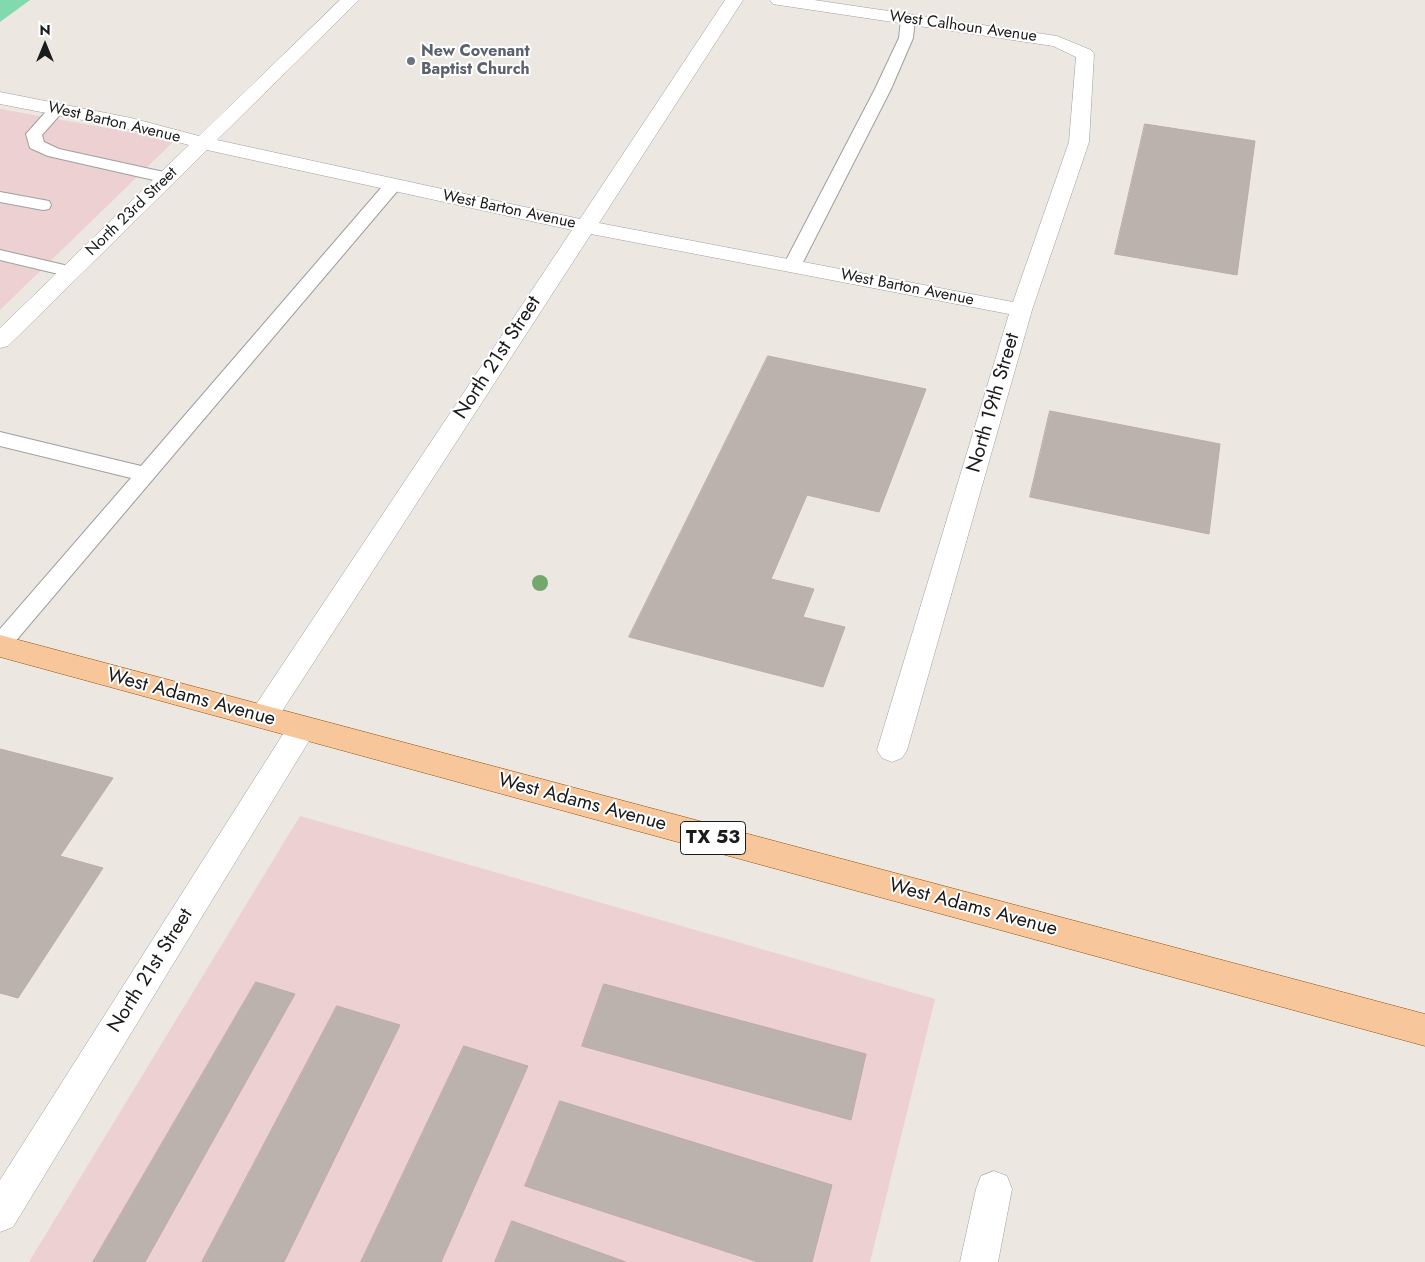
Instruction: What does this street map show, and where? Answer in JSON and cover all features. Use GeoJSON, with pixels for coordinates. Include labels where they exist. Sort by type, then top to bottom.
{"type":"FeatureCollection","features":[{"type":"Feature","properties":{"kind":"main road","name":"West Adams Avenue"},"geometry":{"type":"LineString","coordinates":[[0,645],[1425,1030]]}},
{"type":"Feature","properties":{"kind":"street","name":"North 23rd Street"},"geometry":{"type":"LineString","coordinates":[[0,341],[350,0]]}},
{"type":"Feature","properties":{"kind":"street","name":"North 21st Street"},"geometry":{"type":"LineString","coordinates":[[263,717],[734,0]]}},
{"type":"Feature","properties":{"kind":"street","name":"West Calhoun Avenue"},"geometry":{"type":"LineString","coordinates":[[779,0],[1057,42],[1085,54]]}},
{"type":"Feature","properties":{"kind":"street","name":"North 19th Street"},"geometry":{"type":"LineString","coordinates":[[892,750],[1021,310],[1079,142],[1085,54]]}},
{"type":"Feature","properties":{"kind":"street","name":"West Barton Avenue"},"geometry":{"type":"LineString","coordinates":[[0,98],[131,124],[203,144],[584,226],[1021,310]]}},
{"type":"Feature","properties":{"kind":"street","name":"North 21st Street"},"geometry":{"type":"LineString","coordinates":[[0,1214],[302,728]]}},
{"type":"Feature","properties":{"kind":"street"},"geometry":{"type":"LineString","coordinates":[[979,1262],[994,1188]]}},
{"type":"Feature","properties":{"kind":"lane"},"geometry":{"type":"LineString","coordinates":[[792,266],[883,89],[906,38],[908,19]]}},
{"type":"Feature","properties":{"kind":"lane"},"geometry":{"type":"LineString","coordinates":[[56,110],[34,134],[36,145],[54,153],[167,178]]}},
{"type":"Feature","properties":{"kind":"lane"},"geometry":{"type":"LineString","coordinates":[[0,645],[393,185]]}},
{"type":"Feature","properties":{"kind":"lane"},"geometry":{"type":"LineString","coordinates":[[0,197],[43,205]]}},
{"type":"Feature","properties":{"kind":"lane"},"geometry":{"type":"LineString","coordinates":[[0,255],[71,272]]}},
{"type":"Feature","properties":{"kind":"lane"},"geometry":{"type":"LineString","coordinates":[[0,438],[145,474]]}},
{"type":"Feature","properties":{"kind":"shaded area"},"geometry":{"type":"Polygon","coordinates":[[[0,109],[175,140],[0,310],[0,109]]]}},
{"type":"Feature","properties":{"kind":"shaded area"},"geometry":{"type":"Polygon","coordinates":[[[300,816],[935,999],[870,1262],[29,1262],[300,816]]]}},
{"type":"Feature","properties":{"kind":"green space"},"geometry":{"type":"Polygon","coordinates":[[[0,0],[30,0],[0,22],[0,0]]]}},
{"type":"Feature","properties":{"kind":"building"},"geometry":{"type":"Polygon","coordinates":[[[1145,124],[1255,141],[1237,275],[1115,254],[1145,124]]]}},
{"type":"Feature","properties":{"kind":"building"},"geometry":{"type":"Polygon","coordinates":[[[768,356],[926,389],[879,512],[807,495],[771,579],[814,589],[803,617],[845,627],[823,687],[629,637],[768,356]]]}},
{"type":"Feature","properties":{"kind":"building"},"geometry":{"type":"Polygon","coordinates":[[[1050,411],[1220,444],[1209,534],[1030,497],[1050,411]]]}},
{"type":"Feature","properties":{"kind":"building"},"geometry":{"type":"Polygon","coordinates":[[[0,749],[113,778],[60,856],[103,868],[18,998],[0,993],[0,749]]]}},
{"type":"Feature","properties":{"kind":"building"},"geometry":{"type":"Polygon","coordinates":[[[256,982],[295,994],[145,1262],[93,1262],[256,982]]]}},
{"type":"Feature","properties":{"kind":"building"},"geometry":{"type":"Polygon","coordinates":[[[604,984],[866,1054],[851,1120],[582,1046],[604,984]]]}},
{"type":"Feature","properties":{"kind":"building"},"geometry":{"type":"Polygon","coordinates":[[[337,1006],[400,1025],[284,1262],[202,1262],[337,1006]]]}},
{"type":"Feature","properties":{"kind":"building"},"geometry":{"type":"Polygon","coordinates":[[[464,1046],[528,1066],[441,1262],[361,1262],[464,1046]]]}},
{"type":"Feature","properties":{"kind":"building"},"geometry":{"type":"Polygon","coordinates":[[[560,1101],[832,1185],[812,1262],[758,1262],[525,1186],[560,1101]]]}},
{"type":"Feature","properties":{"kind":"building"},"geometry":{"type":"Polygon","coordinates":[[[512,1221],[626,1262],[495,1262],[512,1221]]]}},
{"type":"Feature","properties":{"kind":"place","name":"New Covenant Baptist Church"},"geometry":{"type":"Point","coordinates":[411,61]}}]}
